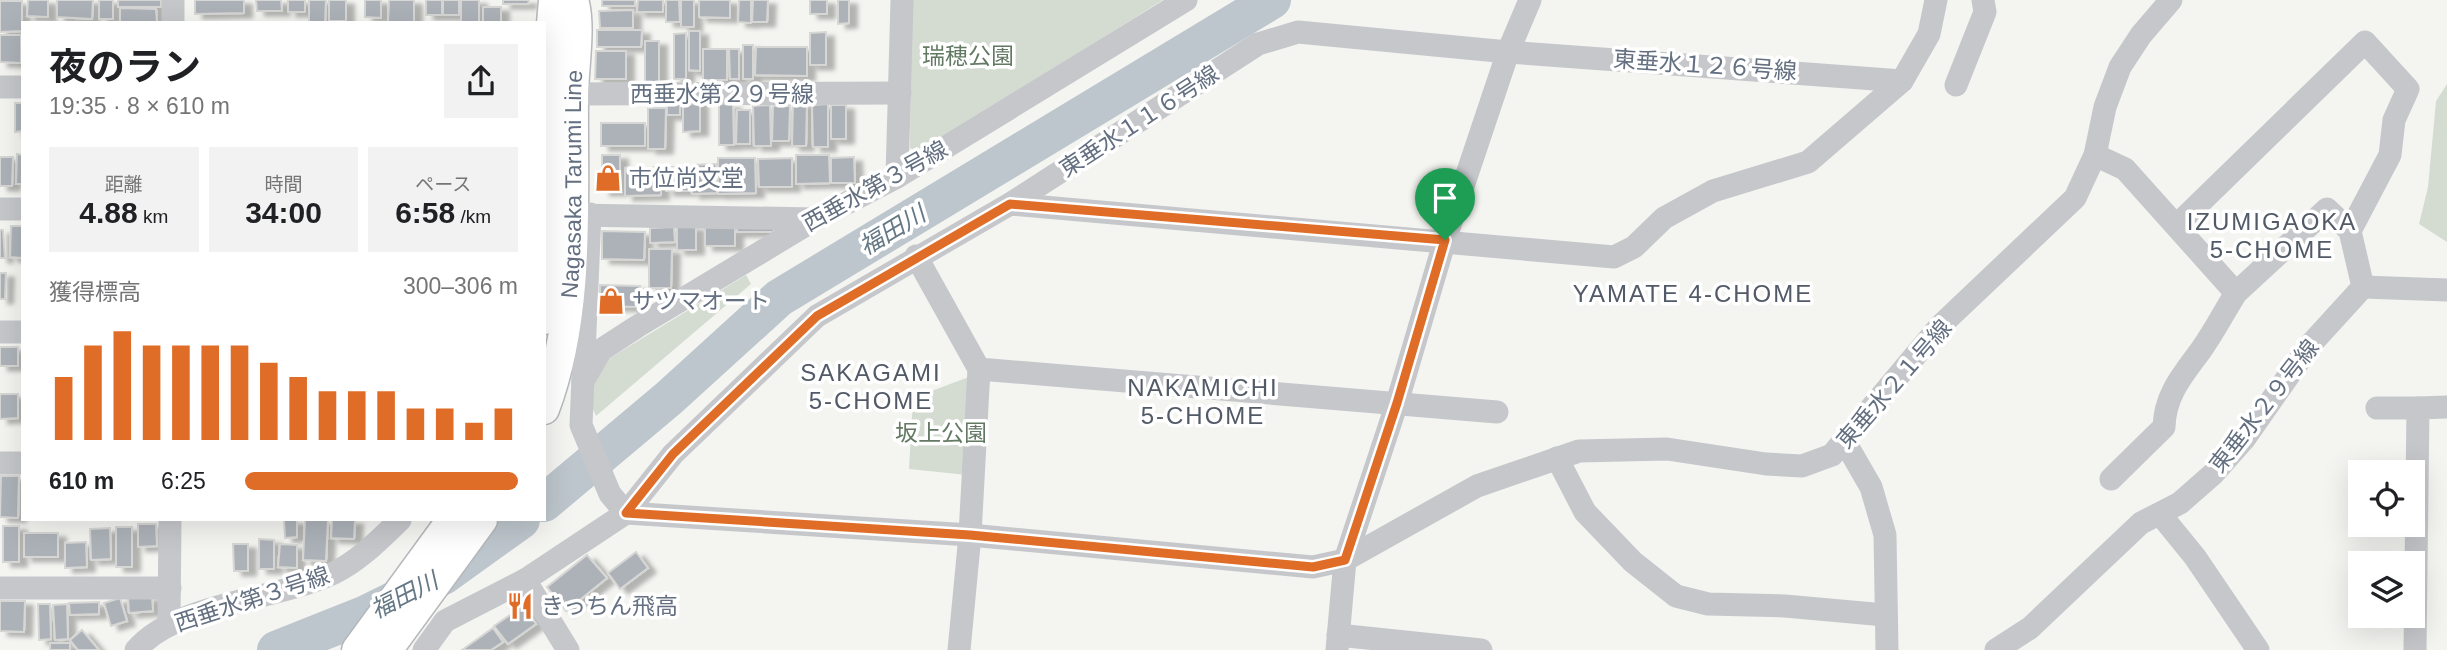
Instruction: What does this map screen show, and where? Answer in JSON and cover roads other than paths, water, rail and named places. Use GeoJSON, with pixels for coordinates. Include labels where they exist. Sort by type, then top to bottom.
{"type":"FeatureCollection","features":[{"type":"Feature","properties":{"kind":"main road","name":"Nagasaka Tarumi Line"},"geometry":{"type":"LineString","coordinates":[[546,402],[558,361],[567,302],[564,214],[552,57],[554,0]]}},
{"type":"Feature","properties":{"kind":"main road","name":"Nagasaka Tarumi Line"},"geometry":{"type":"LineString","coordinates":[[555,94],[573,0]]}},
{"type":"Feature","properties":{"kind":"main road","name":"Nagasaka Tarumi Line"},"geometry":{"type":"LineString","coordinates":[[546,258],[564,214]]}},
{"type":"Feature","properties":{"kind":"main road"},"geometry":{"type":"LineString","coordinates":[[356,650],[451,521]]}},
{"type":"Feature","properties":{"kind":"main road"},"geometry":{"type":"LineString","coordinates":[[387,650],[481,521]]}},
{"type":"Feature","properties":{"kind":"street"},"geometry":{"type":"LineString","coordinates":[[173,0],[173,21]]}},
{"type":"Feature","properties":{"kind":"street"},"geometry":{"type":"LineString","coordinates":[[897,177],[902,0]]}},
{"type":"Feature","properties":{"kind":"street","name":"西垂水第３号線"},"geometry":{"type":"LineString","coordinates":[[580,387],[601,350],[816,219],[897,177],[1186,0]]}},
{"type":"Feature","properties":{"kind":"street"},"geometry":{"type":"LineString","coordinates":[[1481,650],[1337,642],[1345,560],[1397,403],[1445,240],[1508,52],[1530,0]]}},
{"type":"Feature","properties":{"kind":"street"},"geometry":{"type":"LineString","coordinates":[[1010,204],[1445,240],[1614,257],[1634,247],[1664,218],[1713,191],[1808,162],[1902,80],[1929,34],[1937,0]]}},
{"type":"Feature","properties":{"kind":"street"},"geometry":{"type":"LineString","coordinates":[[1956,85],[1985,12],[1983,0]]}},
{"type":"Feature","properties":{"kind":"street","name":"東垂水２１号線"},"geometry":{"type":"LineString","coordinates":[[626,513],[970,535],[1313,567],[1345,560],[1477,486],[1579,451],[1667,449],[1766,464],[1802,466],[1832,455],[1940,326],[2075,198],[2095,155],[2105,107],[2120,67],[2141,35],[2171,0]]}},
{"type":"Feature","properties":{"kind":"street","name":"東垂水１１６号線"},"geometry":{"type":"LineString","coordinates":[[424,650],[445,621],[525,580],[626,513],[673,454],[817,316],[916,256],[1010,204],[1258,44],[1297,32],[1508,52]]}},
{"type":"Feature","properties":{"kind":"street"},"geometry":{"type":"LineString","coordinates":[[2177,225],[2365,42],[2408,89],[2394,120],[2390,155],[2350,231]]}},
{"type":"Feature","properties":{"kind":"street","name":"東垂水１２６号線"},"geometry":{"type":"LineString","coordinates":[[1508,52],[1902,80]]}},
{"type":"Feature","properties":{"kind":"street"},"geometry":{"type":"LineString","coordinates":[[0,87],[21,86]]}},
{"type":"Feature","properties":{"kind":"street","name":"西垂水第２９号線"},"geometry":{"type":"LineString","coordinates":[[555,94],[900,93]]}},
{"type":"Feature","properties":{"kind":"street"},"geometry":{"type":"LineString","coordinates":[[2095,155],[2125,169],[2236,293]]}},
{"type":"Feature","properties":{"kind":"street"},"geometry":{"type":"LineString","coordinates":[[0,209],[21,209]]}},
{"type":"Feature","properties":{"kind":"street"},"geometry":{"type":"LineString","coordinates":[[2111,479],[2164,427],[2164,409],[2179,378],[2202,349],[2236,293],[2327,209],[2350,231],[2363,286],[2447,290]]}},
{"type":"Feature","properties":{"kind":"street"},"geometry":{"type":"LineString","coordinates":[[626,513],[610,494],[581,425],[564,214],[816,219]]}},
{"type":"Feature","properties":{"kind":"street"},"geometry":{"type":"LineString","coordinates":[[916,256],[979,369],[970,535],[959,650]]}},
{"type":"Feature","properties":{"kind":"street","name":"東垂水２９号線"},"geometry":{"type":"LineString","coordinates":[[1996,650],[2030,628],[2141,523],[2180,503],[2213,474],[2245,438],[2310,345],[2363,286]]}},
{"type":"Feature","properties":{"kind":"street"},"geometry":{"type":"LineString","coordinates":[[0,332],[21,332]]}},
{"type":"Feature","properties":{"kind":"street"},"geometry":{"type":"LineString","coordinates":[[979,369],[1497,412]]}},
{"type":"Feature","properties":{"kind":"street"},"geometry":{"type":"LineString","coordinates":[[2377,408],[2447,407]]}},
{"type":"Feature","properties":{"kind":"street"},"geometry":{"type":"LineString","coordinates":[[2415,650],[2418,408]]}},
{"type":"Feature","properties":{"kind":"street"},"geometry":{"type":"LineString","coordinates":[[1844,442],[1871,487],[1885,535],[1886,650]]}},
{"type":"Feature","properties":{"kind":"street"},"geometry":{"type":"LineString","coordinates":[[1557,458],[1585,512],[1633,562],[1676,596],[1708,604],[1785,606],[1885,615]]}},
{"type":"Feature","properties":{"kind":"street"},"geometry":{"type":"LineString","coordinates":[[0,463],[21,463]]}},
{"type":"Feature","properties":{"kind":"street"},"geometry":{"type":"LineString","coordinates":[[2160,514],[2227,601],[2259,650]]}},
{"type":"Feature","properties":{"kind":"street"},"geometry":{"type":"LineString","coordinates":[[169,625],[170,521]]}},
{"type":"Feature","properties":{"kind":"street","name":"西垂水第３号線"},"geometry":{"type":"LineString","coordinates":[[136,650],[145,640],[169,625],[331,574],[361,558],[399,521]]}},
{"type":"Feature","properties":{"kind":"street"},"geometry":{"type":"LineString","coordinates":[[525,580],[568,650]]}},
{"type":"Feature","properties":{"kind":"street"},"geometry":{"type":"LineString","coordinates":[[0,588],[170,589]]}},
{"type":"Feature","properties":{"kind":"waterway","name":"福田川"},"geometry":{"type":"LineString","coordinates":[[546,501],[669,398],[779,298],[1272,0]]}},
{"type":"Feature","properties":{"kind":"waterway","name":"福田川"},"geometry":{"type":"LineString","coordinates":[[276,650],[364,615],[443,576],[520,521]]}},
{"type":"Feature","properties":{"kind":"place","name":"市位尚文堂"},"geometry":{"type":"Point","coordinates":[608,178]}},
{"type":"Feature","properties":{"kind":"place","name":"サツマオート"},"geometry":{"type":"Point","coordinates":[611,301]}},
{"type":"Feature","properties":{"kind":"place","name":"きっちん飛高"},"geometry":{"type":"Point","coordinates":[520,606]}},
{"type":"Feature","properties":{"kind":"district","name":"IZUMIGAOKA 5-CHOME"},"geometry":{"type":"Point","coordinates":[2272,235]}},
{"type":"Feature","properties":{"kind":"district","name":"YAMATE 4-CHOME"},"geometry":{"type":"Point","coordinates":[1693,293]}},
{"type":"Feature","properties":{"kind":"district","name":"SAKAGAMI 5-CHOME"},"geometry":{"type":"Point","coordinates":[871,386]}},
{"type":"Feature","properties":{"kind":"district","name":"NAKAMICHI 5-CHOME"},"geometry":{"type":"Point","coordinates":[1203,401]}},
{"type":"Feature","properties":{"kind":"park label","name":"瑞穂公園"},"geometry":{"type":"Point","coordinates":[968,56]}},
{"type":"Feature","properties":{"kind":"park label","name":"坂上公園"},"geometry":{"type":"Point","coordinates":[941,433]}}]}
